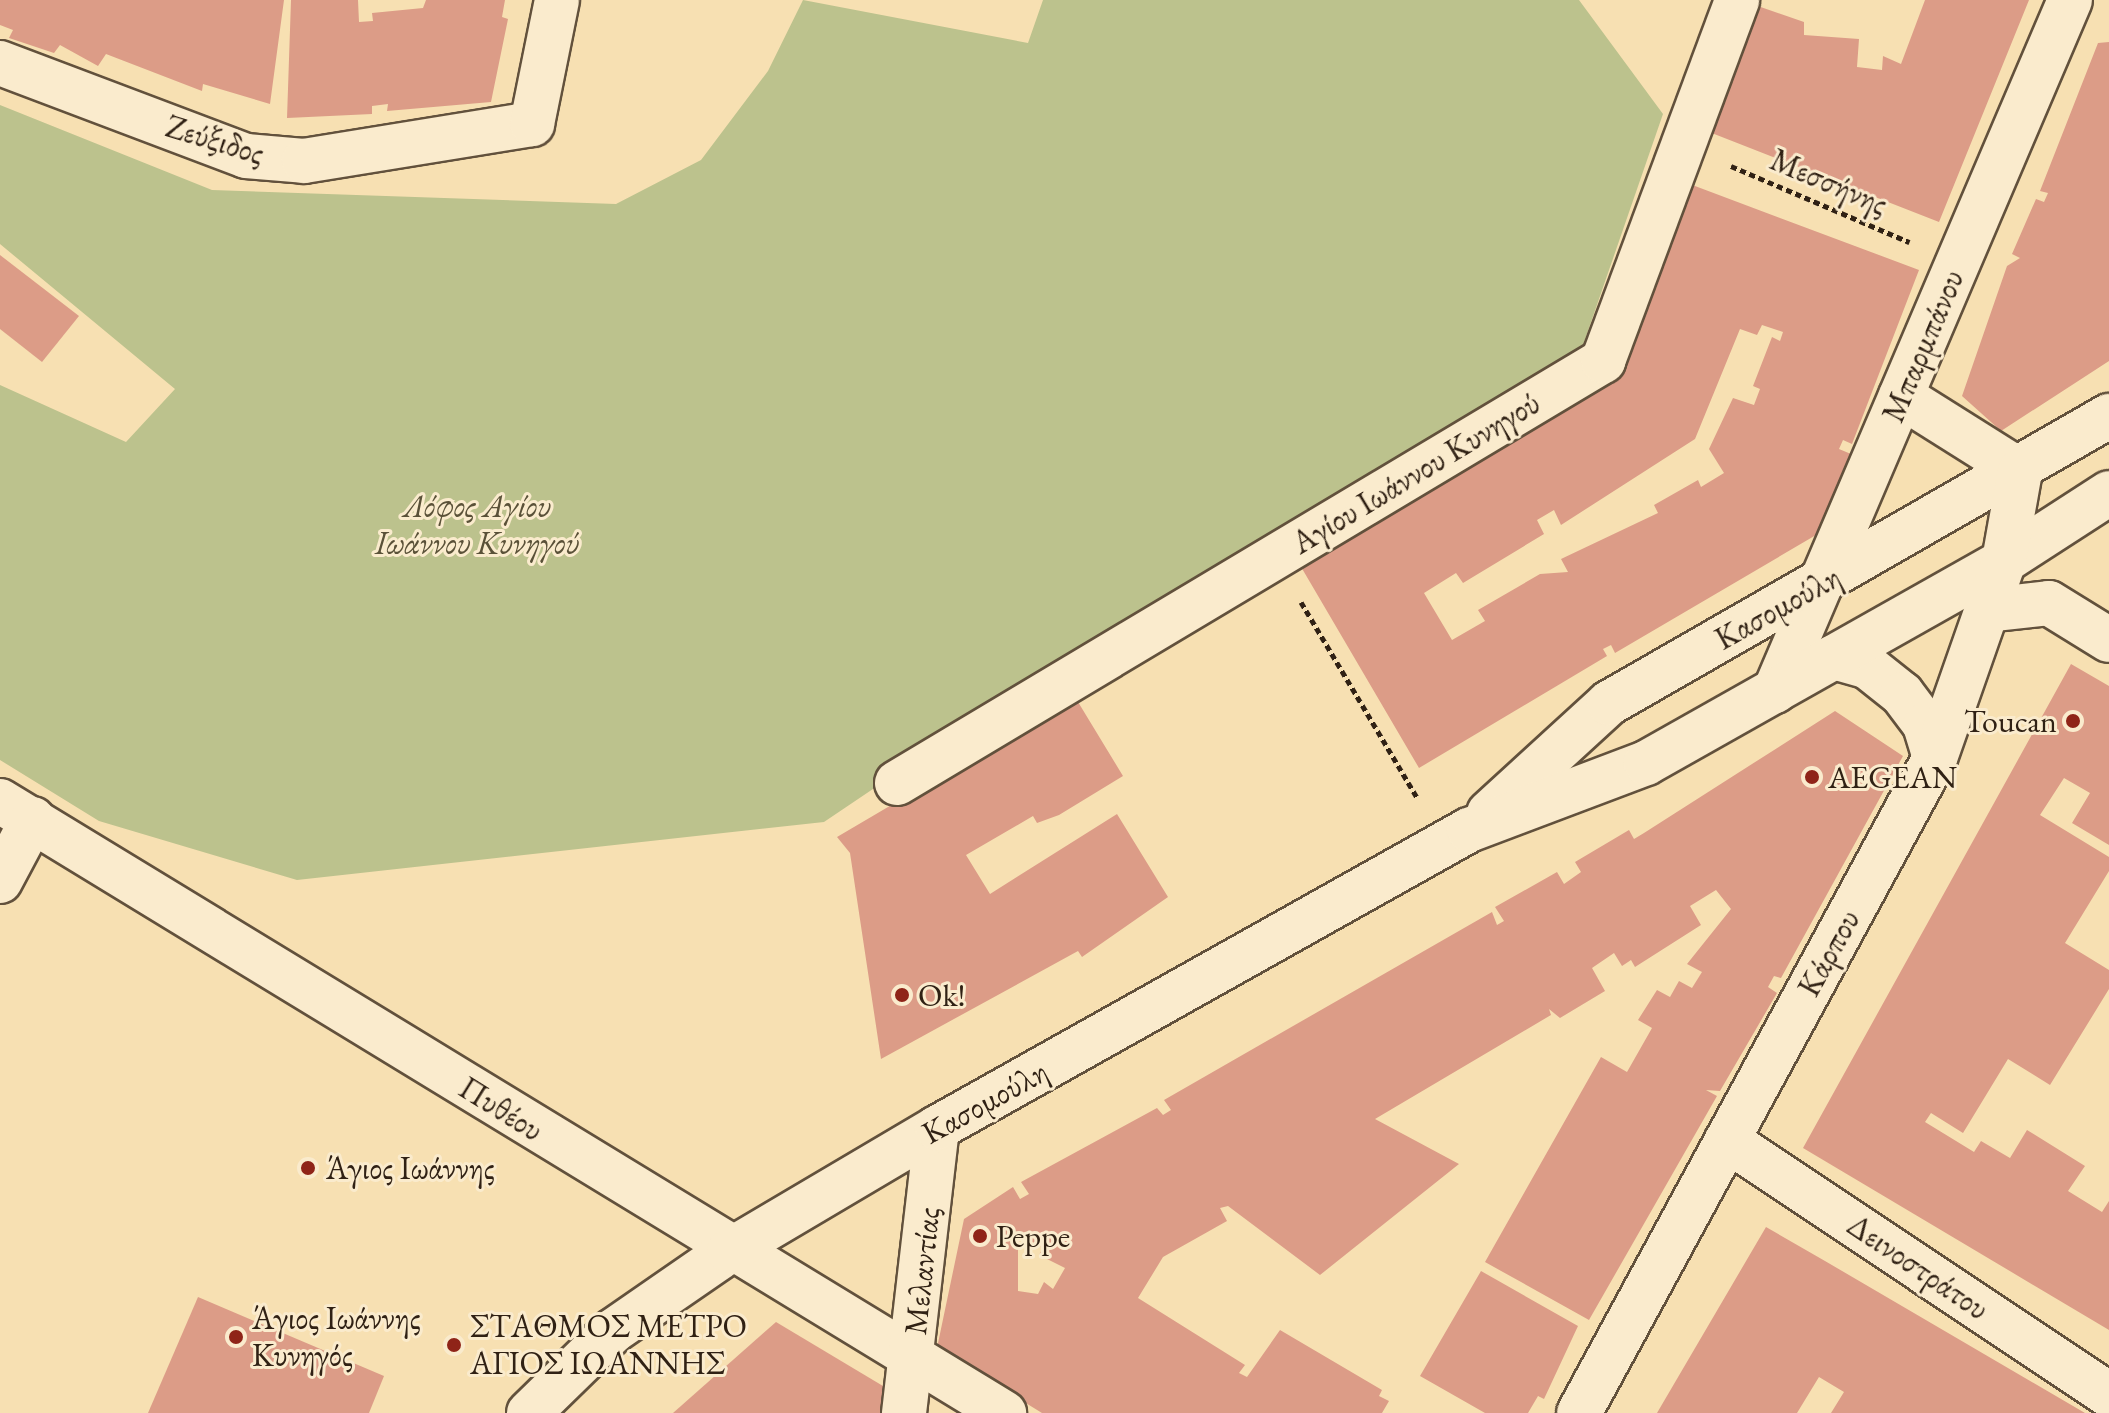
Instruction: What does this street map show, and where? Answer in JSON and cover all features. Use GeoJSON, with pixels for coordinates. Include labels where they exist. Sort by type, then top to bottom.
{"type":"FeatureCollection","features":[{"type":"Feature","properties":{"kind":"street","name":"Ζεύξιδος"},"geometry":{"type":"LineString","coordinates":[[0,63],[246,156],[304,161],[532,124],[557,0]]}},
{"type":"Feature","properties":{"kind":"street","name":"Αγίου Ιωάννου Κυνηγού"},"geometry":{"type":"LineString","coordinates":[[897,783],[1603,361],[1737,0]]}},
{"type":"Feature","properties":{"kind":"street","name":"Μπαρμπάνου"},"geometry":{"type":"LineString","coordinates":[[1775,691],[1827,581],[1901,396],[2070,0]]}},
{"type":"Feature","properties":{"kind":"street"},"geometry":{"type":"LineString","coordinates":[[1901,396],[2020,471]]}},
{"type":"Feature","properties":{"kind":"street","name":"Κασομούλη"},"geometry":{"type":"LineString","coordinates":[[1458,838],[1609,703],[2020,471],[2109,416]]}},
{"type":"Feature","properties":{"kind":"street","name":"Κάρπου"},"geometry":{"type":"LineString","coordinates":[[1579,1413],[1935,758],[2004,561],[2020,471]]}},
{"type":"Feature","properties":{"kind":"street","name":"Κασομούλη"},"geometry":{"type":"LineString","coordinates":[[529,1413],[613,1331],[729,1251],[937,1128],[1458,838],[1646,763],[2004,561],[2109,493]]}},
{"type":"Feature","properties":{"kind":"street"},"geometry":{"type":"LineString","coordinates":[[1987,610],[2049,603],[2109,640]]}},
{"type":"Feature","properties":{"kind":"street"},"geometry":{"type":"LineString","coordinates":[[1834,657],[1868,667],[1902,694],[1925,725],[1935,758]]}},
{"type":"Feature","properties":{"kind":"street"},"geometry":{"type":"LineString","coordinates":[[0,881],[16,810]]}},
{"type":"Feature","properties":{"kind":"street","name":"Πυθέου"},"geometry":{"type":"LineString","coordinates":[[16,810],[729,1251],[1004,1413]]}},
{"type":"Feature","properties":{"kind":"street","name":"Μελαντίας"},"geometry":{"type":"LineString","coordinates":[[904,1413],[913,1359],[937,1128]]}},
{"type":"Feature","properties":{"kind":"street","name":"Δεινοστράτου"},"geometry":{"type":"LineString","coordinates":[[1727,1140],[2109,1395]]}},
{"type":"Feature","properties":{"kind":"path","name":"Μεσσήνης"},"geometry":{"type":"LineString","coordinates":[[1682,145],[1958,262]]}},
{"type":"Feature","properties":{"kind":"path"},"geometry":{"type":"LineString","coordinates":[[1274,558],[1458,838]]}},
{"type":"Feature","properties":{"kind":"green space","name":"Λόφος Αγίου Ιωάννου Κυνηγού"},"geometry":{"type":"Polygon","coordinates":[[[803,0],[1028,43],[1043,0],[1579,0],[1663,114],[1581,351],[1045,673],[824,822],[297,880],[99,821],[0,760],[0,385],[126,442],[175,389],[0,244],[0,105],[212,190],[616,204],[701,160],[768,71],[803,0]]]}},
{"type":"Feature","properties":{"kind":"building"},"geometry":{"type":"Polygon","coordinates":[[[0,0],[284,0],[270,104],[203,84],[202,91],[106,54],[98,66],[60,45],[54,53],[9,38],[13,30],[0,25],[0,0]]]}},
{"type":"Feature","properties":{"kind":"building"},"geometry":{"type":"Polygon","coordinates":[[[291,0],[358,0],[359,22],[373,21],[372,13],[423,8],[426,0],[505,0],[502,17],[508,19],[491,102],[387,111],[388,104],[372,106],[372,114],[287,118],[291,0]]]}},
{"type":"Feature","properties":{"kind":"building"},"geometry":{"type":"Polygon","coordinates":[[[1925,0],[2029,0],[1939,222],[1704,130],[1752,4],[1804,22],[1804,35],[1859,39],[1857,67],[1882,70],[1883,56],[1901,64],[1925,0]]]}},
{"type":"Feature","properties":{"kind":"building"},"geometry":{"type":"Polygon","coordinates":[[[2109,42],[2109,361],[2001,431],[1962,396],[2007,266],[2020,258],[2012,254],[2036,199],[2044,202],[2048,193],[2040,191],[2098,43],[2109,42]]]}},
{"type":"Feature","properties":{"kind":"building"},"geometry":{"type":"Polygon","coordinates":[[[1687,183],[1919,270],[1852,444],[1843,440],[1839,449],[1851,454],[1816,535],[1615,653],[1611,645],[1603,649],[1607,656],[1419,768],[1297,560],[1621,364],[1687,183]],[[1762,325],[1757,335],[1740,329],[1695,439],[1561,525],[1554,510],[1537,520],[1544,534],[1463,583],[1456,573],[1424,593],[1452,640],[1485,621],[1478,610],[1540,574],[1568,572],[1561,559],[1658,513],[1654,505],[1698,480],[1701,487],[1724,473],[1709,449],[1733,398],[1754,405],[1760,389],[1753,386],[1772,337],[1780,341],[1783,332],[1762,325]]]}},
{"type":"Feature","properties":{"kind":"building"},"geometry":{"type":"Polygon","coordinates":[[[0,255],[79,316],[42,362],[0,329],[0,255]]]}},
{"type":"Feature","properties":{"kind":"building"},"geometry":{"type":"Polygon","coordinates":[[[2071,664],[2109,686],[2109,845],[2072,823],[2090,793],[2064,778],[2040,815],[2109,857],[2109,871],[2065,943],[2109,970],[2109,989],[2050,1085],[2008,1059],[1963,1133],[1931,1113],[1925,1122],[1974,1152],[1981,1141],[2010,1158],[2027,1130],[2085,1166],[2068,1191],[2102,1212],[2109,1201],[2109,1330],[1803,1148],[2071,664]]]}},
{"type":"Feature","properties":{"kind":"building"},"geometry":{"type":"Polygon","coordinates":[[[1075,697],[1123,776],[1059,815],[1037,823],[1033,816],[966,855],[990,894],[1117,814],[1168,897],[1082,957],[1078,951],[881,1059],[850,853],[837,837],[1075,697]]]}},
{"type":"Feature","properties":{"kind":"building"},"geometry":{"type":"Polygon","coordinates":[[[1835,711],[1903,756],[1781,978],[1774,976],[1768,987],[1777,993],[1720,1091],[1706,1090],[1717,1096],[1589,1320],[1485,1262],[1601,1057],[1627,1072],[1652,1028],[1638,1020],[1657,990],[1670,997],[1679,981],[1692,988],[1702,972],[1687,964],[1731,909],[1716,890],[1690,906],[1701,925],[1635,967],[1631,960],[1622,966],[1614,953],[1592,968],[1605,991],[1560,1018],[1549,1009],[1551,1015],[1375,1119],[1459,1164],[1320,1275],[1228,1206],[1220,1208],[1227,1221],[1163,1257],[1138,1298],[1245,1365],[1239,1373],[1247,1377],[1280,1330],[1382,1390],[1379,1396],[1389,1401],[1382,1413],[1042,1413],[937,1348],[964,1219],[1013,1187],[1020,1199],[1029,1194],[1021,1182],[1157,1108],[1163,1115],[1171,1110],[1164,1100],[1492,912],[1497,925],[1504,921],[1495,907],[1557,872],[1564,884],[1581,872],[1575,862],[1629,830],[1634,839],[1835,711]],[[1018,1239],[1018,1291],[1038,1294],[1044,1282],[1053,1289],[1065,1268],[1039,1255],[1043,1248],[1018,1239]]]}},
{"type":"Feature","properties":{"kind":"building"},"geometry":{"type":"Polygon","coordinates":[[[1766,1227],[2085,1413],[1831,1413],[1844,1392],[1819,1377],[1797,1413],[1657,1413],[1766,1227]]]}},
{"type":"Feature","properties":{"kind":"building"},"geometry":{"type":"Polygon","coordinates":[[[1481,1271],[1578,1326],[1544,1399],[1538,1396],[1528,1413],[1485,1413],[1420,1376],[1481,1271]]]}},
{"type":"Feature","properties":{"kind":"building","name":"Άγιος Ιωάννης Κυνηγός"},"geometry":{"type":"Polygon","coordinates":[[[198,1297],[384,1376],[369,1413],[148,1413],[198,1297]]]}},
{"type":"Feature","properties":{"kind":"building"},"geometry":{"type":"Polygon","coordinates":[[[776,1322],[888,1389],[883,1413],[673,1413],[776,1322]]]}},
{"type":"Feature","properties":{"kind":"place","name":"Toucan"},"geometry":{"type":"Point","coordinates":[2073,721]}},
{"type":"Feature","properties":{"kind":"place","name":"AEGEAN"},"geometry":{"type":"Point","coordinates":[1812,777]}},
{"type":"Feature","properties":{"kind":"place","name":"Ok!"},"geometry":{"type":"Point","coordinates":[902,995]}},
{"type":"Feature","properties":{"kind":"place","name":"Άγιος Ιωάννης"},"geometry":{"type":"Point","coordinates":[308,1168]}},
{"type":"Feature","properties":{"kind":"place","name":"Peppe"},"geometry":{"type":"Point","coordinates":[980,1236]}},
{"type":"Feature","properties":{"kind":"place","name":"Άγιος Ιωάννης Κυνηγός"},"geometry":{"type":"Point","coordinates":[236,1337]}},
{"type":"Feature","properties":{"kind":"place","name":"ΣΤΑΘΜΟΣ ΜΕΤΡΟ ΑΓΙΟΣ ΙΩΑΝΝΗΣ"},"geometry":{"type":"Point","coordinates":[454,1345]}}]}
